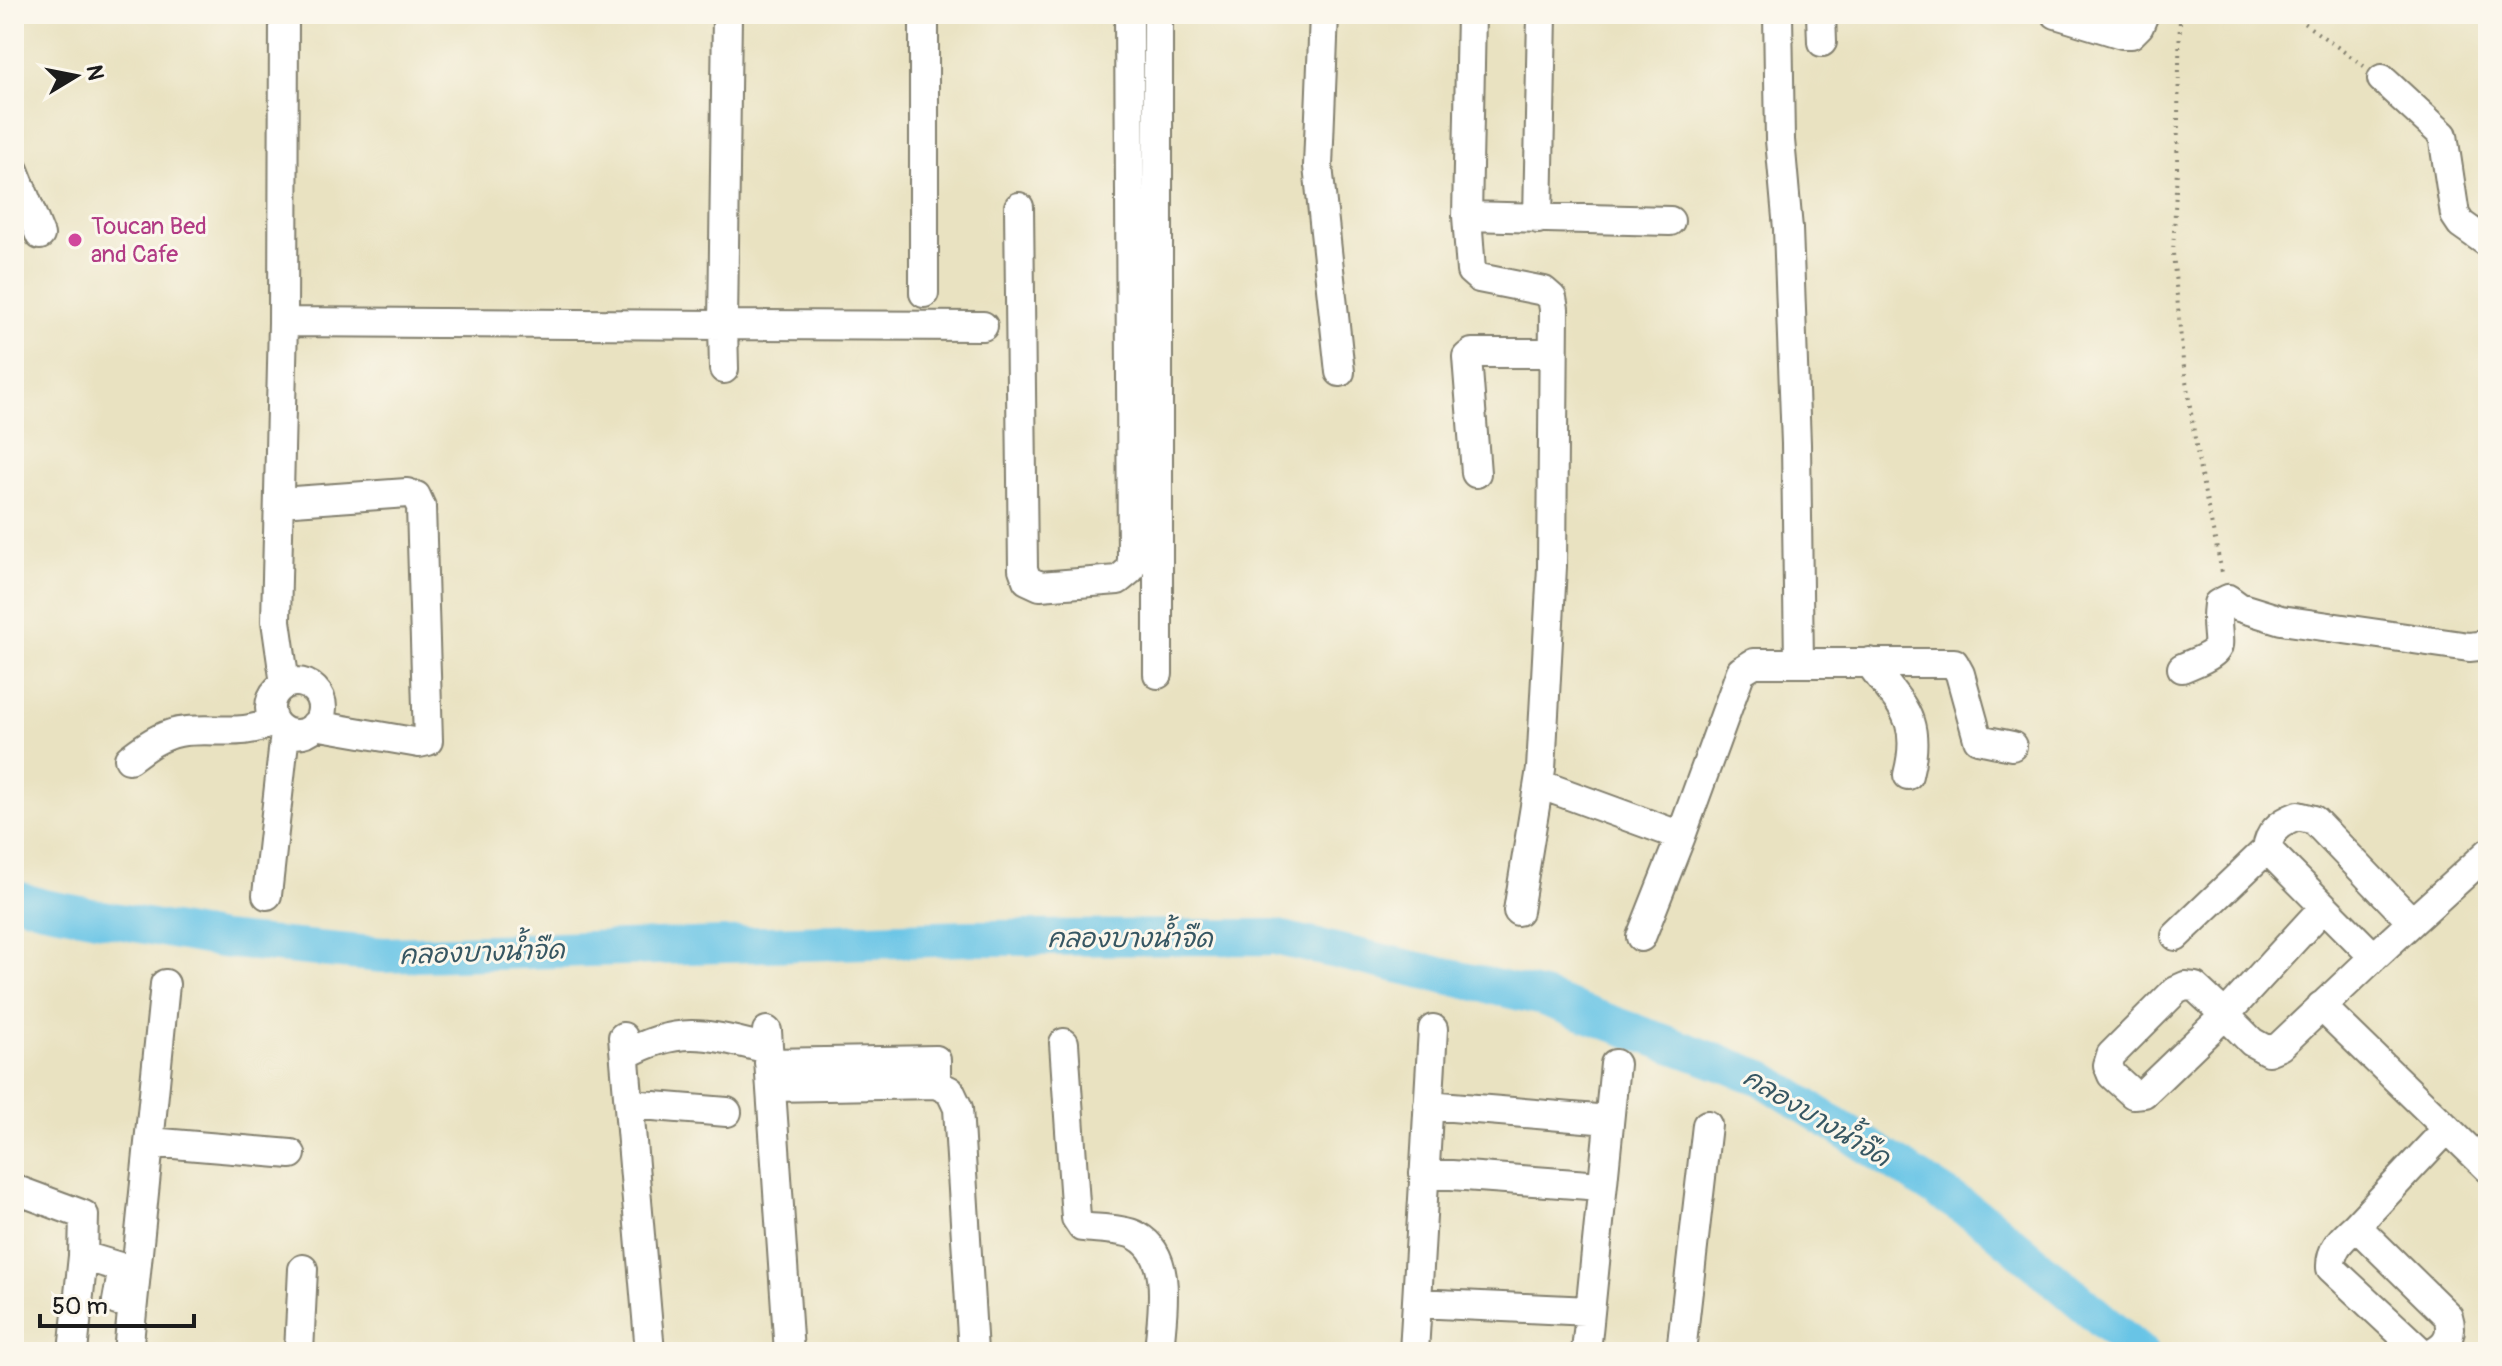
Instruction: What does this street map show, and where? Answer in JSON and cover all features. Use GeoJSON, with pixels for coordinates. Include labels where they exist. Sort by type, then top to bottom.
{"type":"FeatureCollection","features":[{"type":"Feature","properties":{"kind":"street"},"geometry":{"type":"LineString","coordinates":[[284,14],[283,322],[276,621],[285,684]]}},
{"type":"Feature","properties":{"kind":"street"},"geometry":{"type":"LineString","coordinates":[[724,369],[727,14]]}},
{"type":"Feature","properties":{"kind":"street"},"geometry":{"type":"LineString","coordinates":[[924,14],[924,293]]}},
{"type":"Feature","properties":{"kind":"street"},"geometry":{"type":"LineString","coordinates":[[1019,207],[1023,569],[1027,580],[1040,586],[1118,580],[1130,570],[1132,560],[1129,14]]}},
{"type":"Feature","properties":{"kind":"street"},"geometry":{"type":"LineString","coordinates":[[1158,14],[1158,674]]}},
{"type":"Feature","properties":{"kind":"street"},"geometry":{"type":"LineString","coordinates":[[1324,14],[1318,166],[1340,372]]}},
{"type":"Feature","properties":{"kind":"street"},"geometry":{"type":"LineString","coordinates":[[1471,14],[1467,216],[1471,271],[1479,278],[1544,291],[1552,298],[1554,309],[1552,567],[1539,784],[1518,911]]}},
{"type":"Feature","properties":{"kind":"street"},"geometry":{"type":"LineString","coordinates":[[1538,219],[1542,14]]}},
{"type":"Feature","properties":{"kind":"street"},"geometry":{"type":"LineString","coordinates":[[1778,14],[1780,140],[1788,229],[1795,413],[1799,663]]}},
{"type":"Feature","properties":{"kind":"street"},"geometry":{"type":"LineString","coordinates":[[2056,14],[2122,34],[2131,34],[2144,14]]}},
{"type":"Feature","properties":{"kind":"street"},"geometry":{"type":"LineString","coordinates":[[2382,79],[2443,135],[2455,215],[2461,224],[2488,243]]}},
{"type":"Feature","properties":{"kind":"street"},"geometry":{"type":"LineString","coordinates":[[14,170],[40,235]]}},
{"type":"Feature","properties":{"kind":"street"},"geometry":{"type":"LineString","coordinates":[[1467,216],[1670,221]]}},
{"type":"Feature","properties":{"kind":"street"},"geometry":{"type":"LineString","coordinates":[[283,322],[983,326]]}},
{"type":"Feature","properties":{"kind":"street"},"geometry":{"type":"LineString","coordinates":[[1476,473],[1467,357],[1472,353],[1552,353]]}},
{"type":"Feature","properties":{"kind":"street"},"geometry":{"type":"LineString","coordinates":[[280,502],[407,493],[416,496],[421,507],[428,741],[419,743],[315,725]]}},
{"type":"Feature","properties":{"kind":"street"},"geometry":{"type":"LineString","coordinates":[[2182,668],[2212,655],[2218,647],[2218,604],[2228,599],[2239,607],[2281,620],[2469,647],[2488,645]]}},
{"type":"Feature","properties":{"kind":"street"},"geometry":{"type":"LineString","coordinates":[[1869,662],[1903,704],[1910,722],[1913,754],[1908,775]]}},
{"type":"Feature","properties":{"kind":"street"},"geometry":{"type":"LineString","coordinates":[[1641,937],[1741,671],[1754,663],[1954,663],[1960,674],[1978,739],[2012,746]]}},
{"type":"Feature","properties":{"kind":"street"},"geometry":{"type":"LineString","coordinates":[[129,759],[153,741],[181,732],[239,732],[265,726],[279,727],[301,734],[319,719],[321,703],[314,690],[301,683],[285,684],[273,696],[270,713],[279,727],[267,895]]}},
{"type":"Feature","properties":{"kind":"street"},"geometry":{"type":"LineString","coordinates":[[1539,784],[1681,836]]}},
{"type":"Feature","properties":{"kind":"street"},"geometry":{"type":"LineString","coordinates":[[2176,936],[2267,849],[2268,838],[2287,820],[2298,816],[2314,820],[2412,922]]}},
{"type":"Feature","properties":{"kind":"street"},"geometry":{"type":"LineString","coordinates":[[2267,849],[2374,957]]}},
{"type":"Feature","properties":{"kind":"street"},"geometry":{"type":"LineString","coordinates":[[2324,907],[2225,1015],[2252,1042],[2268,1051],[2280,1046],[2488,853]]}},
{"type":"Feature","properties":{"kind":"street"},"geometry":{"type":"LineString","coordinates":[[128,1352],[165,984]]}},
{"type":"Feature","properties":{"kind":"street"},"geometry":{"type":"LineString","coordinates":[[2321,1006],[2488,1168]]}},
{"type":"Feature","properties":{"kind":"street"},"geometry":{"type":"LineString","coordinates":[[1414,1352],[1433,1029]]}},
{"type":"Feature","properties":{"kind":"street"},"geometry":{"type":"LineString","coordinates":[[650,1352],[624,1046],[665,1037],[706,1034],[769,1057],[936,1060],[936,1084],[950,1091],[958,1108],[973,1352]]}},
{"type":"Feature","properties":{"kind":"street"},"geometry":{"type":"LineString","coordinates":[[1064,1043],[1076,1218],[1082,1227],[1136,1235],[1154,1251],[1162,1276],[1159,1352]]}},
{"type":"Feature","properties":{"kind":"street"},"geometry":{"type":"LineString","coordinates":[[769,1057],[789,1352]]}},
{"type":"Feature","properties":{"kind":"street"},"geometry":{"type":"LineString","coordinates":[[1586,1352],[1615,1064]]}},
{"type":"Feature","properties":{"kind":"street"},"geometry":{"type":"LineString","coordinates":[[629,1104],[727,1112]]}},
{"type":"Feature","properties":{"kind":"street"},"geometry":{"type":"LineString","coordinates":[[1428,1105],[1609,1120]]}},
{"type":"Feature","properties":{"kind":"street"},"geometry":{"type":"LineString","coordinates":[[1681,1352],[1707,1125]]}},
{"type":"Feature","properties":{"kind":"street"},"geometry":{"type":"LineString","coordinates":[[2421,1352],[2331,1268],[2330,1256],[2446,1130]]}},
{"type":"Feature","properties":{"kind":"street"},"geometry":{"type":"LineString","coordinates":[[150,1142],[291,1154]]}},
{"type":"Feature","properties":{"kind":"street"},"geometry":{"type":"LineString","coordinates":[[1424,1173],[1602,1186]]}},
{"type":"Feature","properties":{"kind":"street"},"geometry":{"type":"LineString","coordinates":[[14,1189],[84,1215],[73,1352]]}},
{"type":"Feature","properties":{"kind":"street"},"geometry":{"type":"LineString","coordinates":[[2356,1226],[2448,1316],[2452,1328],[2449,1338],[2433,1352]]}},
{"type":"Feature","properties":{"kind":"street"},"geometry":{"type":"LineString","coordinates":[[83,1256],[123,1268],[108,1352]]}},
{"type":"Feature","properties":{"kind":"street"},"geometry":{"type":"LineString","coordinates":[[299,1352],[303,1269]]}},
{"type":"Feature","properties":{"kind":"street"},"geometry":{"type":"LineString","coordinates":[[78,1299],[116,1306]]}},
{"type":"Feature","properties":{"kind":"street"},"geometry":{"type":"LineString","coordinates":[[1417,1303],[1590,1311]]}},
{"type":"Feature","properties":{"kind":"path"},"geometry":{"type":"LineString","coordinates":[[2180,14],[2173,253],[2183,361],[2197,455],[2228,599]]}},
{"type":"Feature","properties":{"kind":"path"},"geometry":{"type":"LineString","coordinates":[[2291,14],[2382,79]]}},
{"type":"Feature","properties":{"kind":"waterway","name":"คลองบางน้ำจืด"},"geometry":{"type":"LineString","coordinates":[[14,898],[43,907],[221,940],[383,955],[970,938],[1274,937],[1543,998],[1762,1078],[1988,1223],[2140,1352]]}},
{"type":"Feature","properties":{"kind":"place","name":"Toucan Bed and Cafe"},"geometry":{"type":"Point","coordinates":[75,240]}}]}
